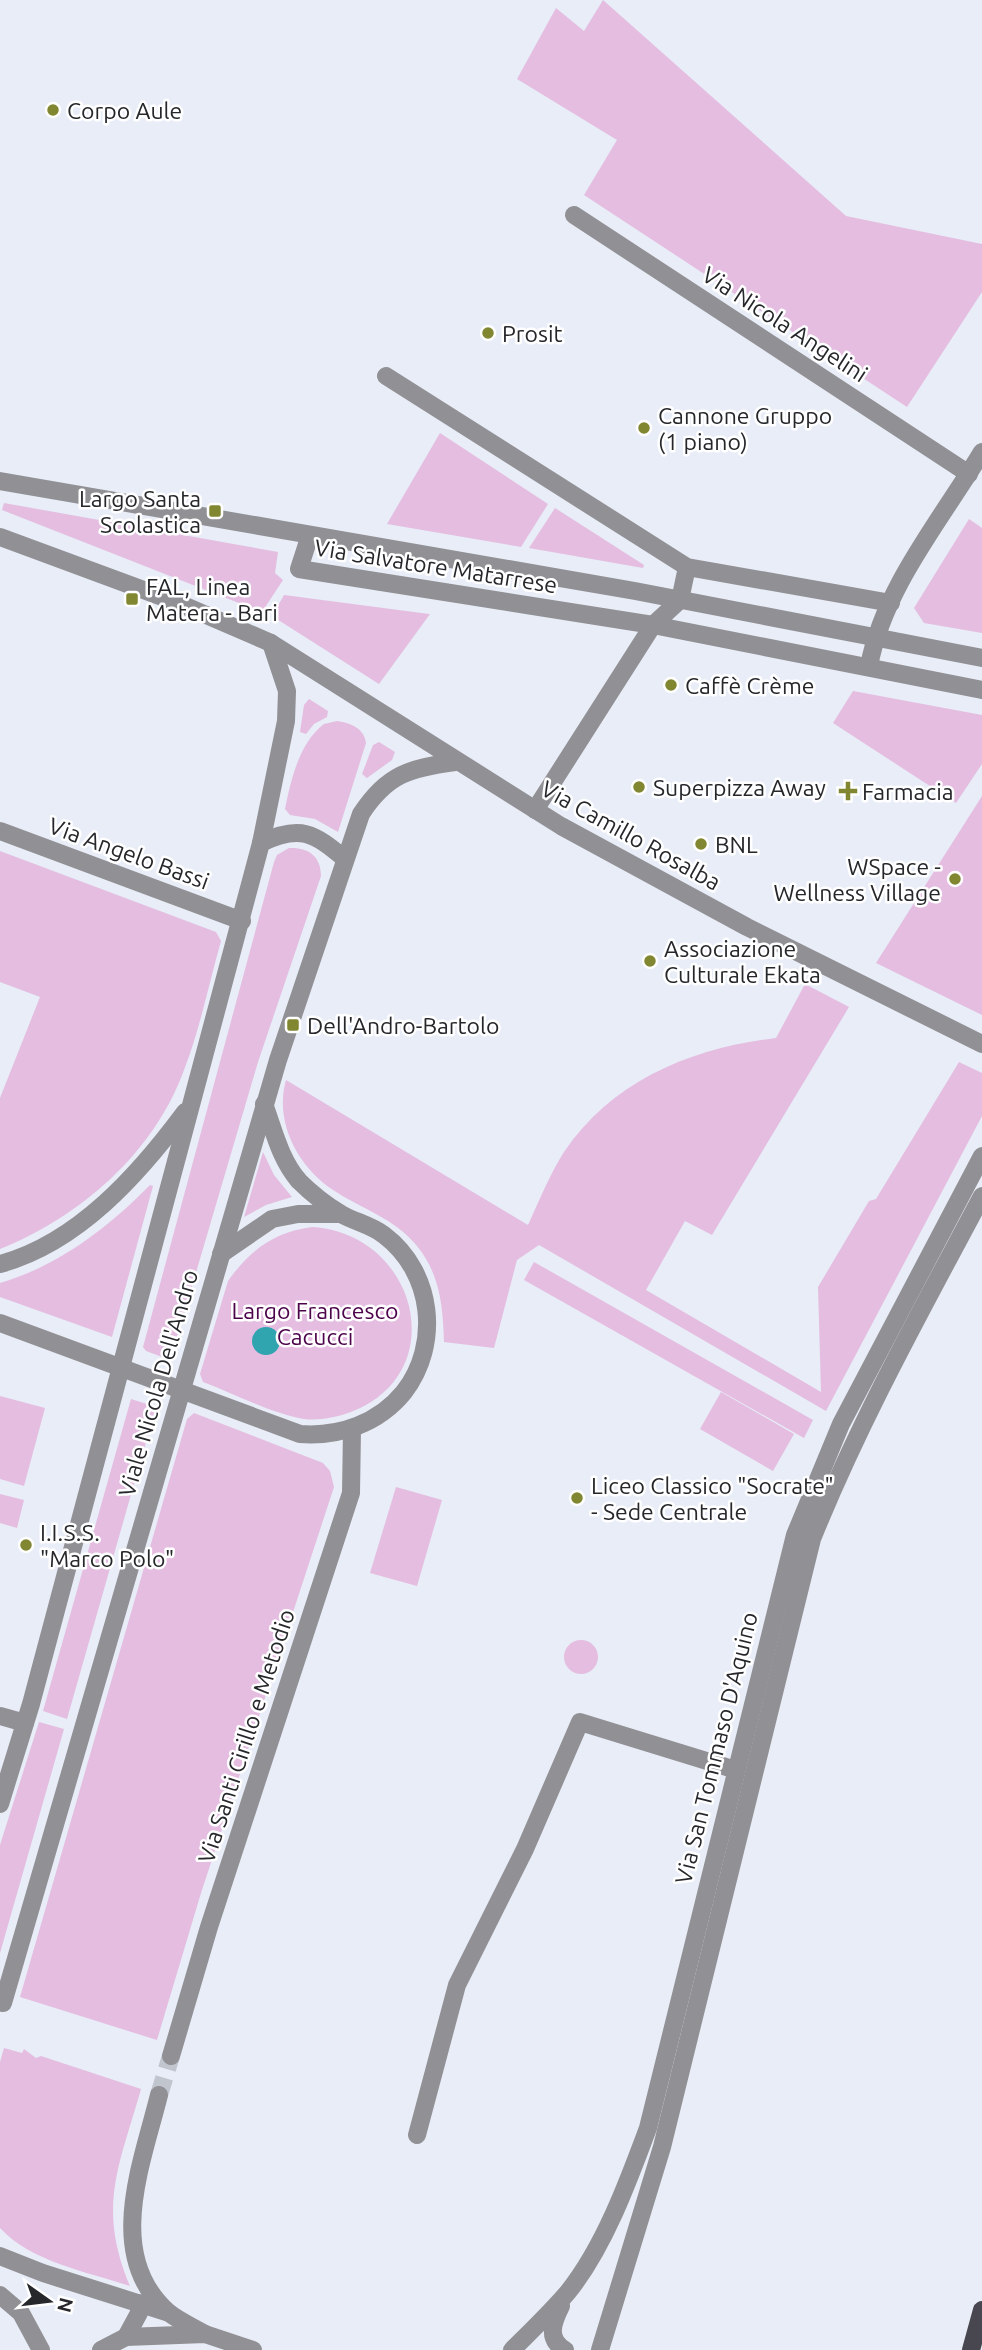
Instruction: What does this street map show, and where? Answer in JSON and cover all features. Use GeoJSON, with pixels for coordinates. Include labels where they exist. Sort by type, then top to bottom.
{"type":"FeatureCollection","features":[{"type":"Feature","properties":{"kind":"main road"},"geometry":{"type":"LineString","coordinates":[[971,2350],[982,2310]]}},
{"type":"Feature","properties":{"kind":"street","name":"Via Nicola Angelini"},"geometry":{"type":"LineString","coordinates":[[573,215],[969,474]]}},
{"type":"Feature","properties":{"kind":"street"},"geometry":{"type":"LineString","coordinates":[[386,376],[687,567],[891,603]]}},
{"type":"Feature","properties":{"kind":"street"},"geometry":{"type":"LineString","coordinates":[[869,666],[875,638],[907,572],[982,452]]}},
{"type":"Feature","properties":{"kind":"street"},"geometry":{"type":"LineString","coordinates":[[0,481],[310,535]]}},
{"type":"Feature","properties":{"kind":"street","name":"Via Salvatore Matarrese"},"geometry":{"type":"LineString","coordinates":[[982,658],[680,600],[310,535],[299,569],[653,625],[982,690]]}},
{"type":"Feature","properties":{"kind":"street","name":"Via Camillo Rosalba"},"geometry":{"type":"LineString","coordinates":[[0,537],[176,602],[271,643],[455,762],[535,810],[699,902],[982,1044]]}},
{"type":"Feature","properties":{"kind":"street"},"geometry":{"type":"LineString","coordinates":[[535,810],[653,625],[680,600],[687,567]]}},
{"type":"Feature","properties":{"kind":"street","name":"Viale Nicola Dell'Andro"},"geometry":{"type":"LineString","coordinates":[[0,1804],[25,1723],[261,843],[286,720],[287,691],[271,643]]}},
{"type":"Feature","properties":{"kind":"street","name":"Viale Nicola Dell'Andro"},"geometry":{"type":"LineString","coordinates":[[3,2003],[264,1104],[361,814],[375,792],[394,777],[422,767],[455,762]]}},
{"type":"Feature","properties":{"kind":"street","name":"Via Angelo Bassi"},"geometry":{"type":"LineString","coordinates":[[0,831],[242,921]]}},
{"type":"Feature","properties":{"kind":"street"},"geometry":{"type":"LineString","coordinates":[[261,843],[293,831],[318,836],[345,859]]}},
{"type":"Feature","properties":{"kind":"street"},"geometry":{"type":"LineString","coordinates":[[0,1264],[35,1250],[75,1227],[156,1152],[191,1103]]}},
{"type":"Feature","properties":{"kind":"street"},"geometry":{"type":"LineString","coordinates":[[0,1323],[300,1434],[333,1434],[352,1429],[377,1417],[395,1403],[410,1384],[421,1362],[427,1336],[427,1311],[414,1270],[398,1248],[366,1223],[341,1213],[300,1182],[283,1159],[264,1104]]}},
{"type":"Feature","properties":{"kind":"street","name":"Via San Tommaso D'Aquino"},"geometry":{"type":"LineString","coordinates":[[519,2349],[569,2291],[603,2233],[648,2129],[791,1548],[815,1481],[841,1424],[982,1156]]}},
{"type":"Feature","properties":{"kind":"street","name":"Via San Tommaso D'Aquino"},"geometry":{"type":"LineString","coordinates":[[602,2344],[662,2147],[812,1539],[873,1400],[982,1196]]}},
{"type":"Feature","properties":{"kind":"street"},"geometry":{"type":"LineString","coordinates":[[221,1254],[272,1219],[298,1214],[341,1213]]}},
{"type":"Feature","properties":{"kind":"street","name":"Via Santi Cirillo e Metodio"},"geometry":{"type":"LineString","coordinates":[[171,2056],[209,1927],[351,1493],[352,1429]]}},
{"type":"Feature","properties":{"kind":"street"},"geometry":{"type":"LineString","coordinates":[[0,1716],[25,1723]]}},
{"type":"Feature","properties":{"kind":"street"},"geometry":{"type":"LineString","coordinates":[[417,2135],[457,1985],[525,1849],[580,1722],[736,1770]]}},
{"type":"Feature","properties":{"kind":"street"},"geometry":{"type":"LineString","coordinates":[[159,2095],[139,2166],[131,2228],[146,2287],[169,2313]]}},
{"type":"Feature","properties":{"kind":"street"},"geometry":{"type":"LineString","coordinates":[[0,2256],[43,2273],[169,2313],[205,2334],[253,2350]]}},
{"type":"Feature","properties":{"kind":"street"},"geometry":{"type":"LineString","coordinates":[[565,2350],[554,2337],[551,2326],[569,2291]]}},
{"type":"Feature","properties":{"kind":"street"},"geometry":{"type":"LineString","coordinates":[[0,2295],[21,2313],[41,2350]]}},
{"type":"Feature","properties":{"kind":"street"},"geometry":{"type":"LineString","coordinates":[[125,2337],[139,2313],[139,2303]]}},
{"type":"Feature","properties":{"kind":"street"},"geometry":{"type":"LineString","coordinates":[[101,2350],[125,2337],[205,2334]]}},
{"type":"Feature","properties":{"kind":"street"},"geometry":{"type":"LineString","coordinates":[[587,2350],[602,2344]]}},
{"type":"Feature","properties":{"kind":"green space"},"geometry":{"type":"Polygon","coordinates":[[[603,0],[846,216],[982,244],[982,292],[907,407],[584,195],[617,140],[517,79],[556,8],[584,31],[603,0]]]}},
{"type":"Feature","properties":{"kind":"green space"},"geometry":{"type":"Polygon","coordinates":[[[440,433],[548,504],[521,547],[387,524],[440,433]]]}},
{"type":"Feature","properties":{"kind":"green space"},"geometry":{"type":"Polygon","coordinates":[[[4,503],[278,552],[275,573],[283,580],[262,612],[2,510],[4,503]]]}},
{"type":"Feature","properties":{"kind":"green space"},"geometry":{"type":"Polygon","coordinates":[[[555,508],[644,565],[643,568],[529,548],[555,508]]]}},
{"type":"Feature","properties":{"kind":"green space"},"geometry":{"type":"Polygon","coordinates":[[[969,519],[982,528],[982,633],[924,623],[914,608],[969,519]]]}},
{"type":"Feature","properties":{"kind":"green space"},"geometry":{"type":"Polygon","coordinates":[[[284,595],[430,614],[379,684],[272,616],[284,595]]]}},
{"type":"Feature","properties":{"kind":"green space"},"geometry":{"type":"Polygon","coordinates":[[[853,691],[982,715],[982,764],[956,803],[833,723],[853,691]]]}},
{"type":"Feature","properties":{"kind":"green space"},"geometry":{"type":"Polygon","coordinates":[[[309,699],[328,711],[327,717],[314,724],[306,734],[300,732],[304,705],[309,699]]]}},
{"type":"Feature","properties":{"kind":"green space"},"geometry":{"type":"Polygon","coordinates":[[[337,721],[356,727],[363,734],[366,743],[338,832],[315,819],[290,815],[285,809],[293,774],[308,741],[324,724],[337,721]]]}},
{"type":"Feature","properties":{"kind":"green space"},"geometry":{"type":"Polygon","coordinates":[[[379,742],[395,752],[392,760],[367,778],[362,774],[373,745],[379,742]]]}},
{"type":"Feature","properties":{"kind":"green space","name":"WSpace - Wellness Village"},"geometry":{"type":"Polygon","coordinates":[[[982,796],[982,1015],[876,963],[982,796]]]}},
{"type":"Feature","properties":{"kind":"green space"},"geometry":{"type":"Polygon","coordinates":[[[289,848],[302,849],[312,854],[319,863],[321,876],[258,1062],[172,1354],[165,1358],[146,1351],[143,1347],[274,862],[277,855],[289,848]]]}},
{"type":"Feature","properties":{"kind":"green space"},"geometry":{"type":"Polygon","coordinates":[[[0,851],[216,932],[221,941],[190,1054],[171,1100],[154,1128],[134,1155],[111,1179],[85,1200],[30,1236],[0,1249],[0,1098],[40,997],[0,982],[0,851]]]}},
{"type":"Feature","properties":{"kind":"green space"},"geometry":{"type":"Polygon","coordinates":[[[805,984],[849,1007],[712,1235],[685,1221],[646,1290],[821,1392],[818,1287],[869,1201],[876,1199],[959,1062],[982,1073],[982,1116],[826,1411],[539,1245],[517,1260],[494,1348],[444,1342],[439,1291],[431,1268],[417,1246],[388,1221],[344,1197],[320,1180],[300,1156],[286,1127],[283,1096],[286,1080],[528,1225],[564,1152],[606,1105],[630,1087],[685,1059],[714,1050],[776,1038],[805,984]]]}},
{"type":"Feature","properties":{"kind":"green space"},"geometry":{"type":"Polygon","coordinates":[[[263,1152],[274,1175],[292,1197],[266,1205],[244,1217],[263,1152]]]}},
{"type":"Feature","properties":{"kind":"green space"},"geometry":{"type":"Polygon","coordinates":[[[150,1185],[153,1186],[112,1337],[0,1297],[0,1283],[42,1267],[81,1244],[117,1216],[150,1185]]]}},
{"type":"Feature","properties":{"kind":"green space","name":"Largo Francesco Cacucci"},"geometry":{"type":"Polygon","coordinates":[[[312,1227],[348,1235],[376,1253],[397,1278],[409,1307],[411,1337],[403,1367],[383,1393],[351,1412],[328,1418],[304,1419],[253,1403],[203,1382],[200,1374],[228,1281],[236,1270],[264,1244],[286,1233],[312,1227]]]}},
{"type":"Feature","properties":{"kind":"green space"},"geometry":{"type":"Polygon","coordinates":[[[534,1262],[813,1420],[804,1438],[524,1280],[534,1262]]]}},
{"type":"Feature","properties":{"kind":"green space"},"geometry":{"type":"Polygon","coordinates":[[[721,1392],[794,1434],[773,1471],[700,1429],[721,1392]]]}},
{"type":"Feature","properties":{"kind":"green space"},"geometry":{"type":"Polygon","coordinates":[[[0,1396],[45,1408],[24,1486],[0,1479],[0,1396]]]}},
{"type":"Feature","properties":{"kind":"green space"},"geometry":{"type":"Polygon","coordinates":[[[131,1399],[153,1406],[154,1414],[67,1719],[43,1711],[131,1399]]]}},
{"type":"Feature","properties":{"kind":"green space"},"geometry":{"type":"Polygon","coordinates":[[[194,1413],[323,1463],[330,1471],[334,1487],[201,1893],[157,2040],[20,1997],[187,1419],[194,1413]]]}},
{"type":"Feature","properties":{"kind":"green space"},"geometry":{"type":"Polygon","coordinates":[[[396,1487],[442,1500],[417,1586],[370,1573],[396,1487]]]}},
{"type":"Feature","properties":{"kind":"green space"},"geometry":{"type":"Polygon","coordinates":[[[0,1494],[24,1500],[17,1528],[0,1523],[0,1494]]]}},
{"type":"Feature","properties":{"kind":"green space"},"geometry":{"type":"Polygon","coordinates":[[[581,1640],[593,1645],[598,1657],[593,1669],[581,1674],[569,1669],[564,1657],[569,1645],[581,1640]]]}},
{"type":"Feature","properties":{"kind":"green space"},"geometry":{"type":"Polygon","coordinates":[[[39,1722],[64,1729],[0,1953],[0,1845],[39,1722]]]}},
{"type":"Feature","properties":{"kind":"green space"},"geometry":{"type":"Polygon","coordinates":[[[4,2048],[22,2053],[24,2049],[36,2058],[41,2056],[141,2089],[119,2165],[113,2209],[120,2258],[130,2286],[44,2258],[13,2240],[0,2228],[0,2062],[4,2048]]]}},
{"type":"Feature","properties":{"kind":"water"},"geometry":{"type":"Polygon","coordinates":[[[266,1327],[276,1331],[280,1341],[276,1351],[266,1355],[256,1351],[252,1341],[256,1331],[266,1327]]]}},
{"type":"Feature","properties":{"kind":"tunnel"},"geometry":{"type":"LineString","coordinates":[[159,2095],[171,2056]]}},
{"type":"Feature","properties":{"kind":"place","name":"Corpo Aule"},"geometry":{"type":"Point","coordinates":[53,110]}},
{"type":"Feature","properties":{"kind":"place","name":"Prosit"},"geometry":{"type":"Point","coordinates":[488,333]}},
{"type":"Feature","properties":{"kind":"place","name":"Cannone Gruppo (1 piano)"},"geometry":{"type":"Point","coordinates":[644,428]}},
{"type":"Feature","properties":{"kind":"place","name":"Largo Santa Scolastica"},"geometry":{"type":"Point","coordinates":[215,511]}},
{"type":"Feature","properties":{"kind":"place","name":"FAL, Linea Matera - Bari"},"geometry":{"type":"Point","coordinates":[132,599]}},
{"type":"Feature","properties":{"kind":"place","name":"Caffè Crème"},"geometry":{"type":"Point","coordinates":[671,685]}},
{"type":"Feature","properties":{"kind":"place","name":"Superpizza Away"},"geometry":{"type":"Point","coordinates":[639,787]}},
{"type":"Feature","properties":{"kind":"place","name":"Farmacia"},"geometry":{"type":"Point","coordinates":[848,791]}},
{"type":"Feature","properties":{"kind":"place","name":"BNL"},"geometry":{"type":"Point","coordinates":[701,844]}},
{"type":"Feature","properties":{"kind":"place","name":"WSpace - Wellness Village"},"geometry":{"type":"Point","coordinates":[955,879]}},
{"type":"Feature","properties":{"kind":"place","name":"Associazione Culturale Ekata"},"geometry":{"type":"Point","coordinates":[650,961]}},
{"type":"Feature","properties":{"kind":"place","name":"Dell'Andro-Bartolo"},"geometry":{"type":"Point","coordinates":[293,1025]}},
{"type":"Feature","properties":{"kind":"place","name":"Liceo Classico \"Socrate\" - Sede Centrale"},"geometry":{"type":"Point","coordinates":[577,1498]}},
{"type":"Feature","properties":{"kind":"place","name":"I.I.S.S. \"Marco Polo\""},"geometry":{"type":"Point","coordinates":[26,1545]}}]}
